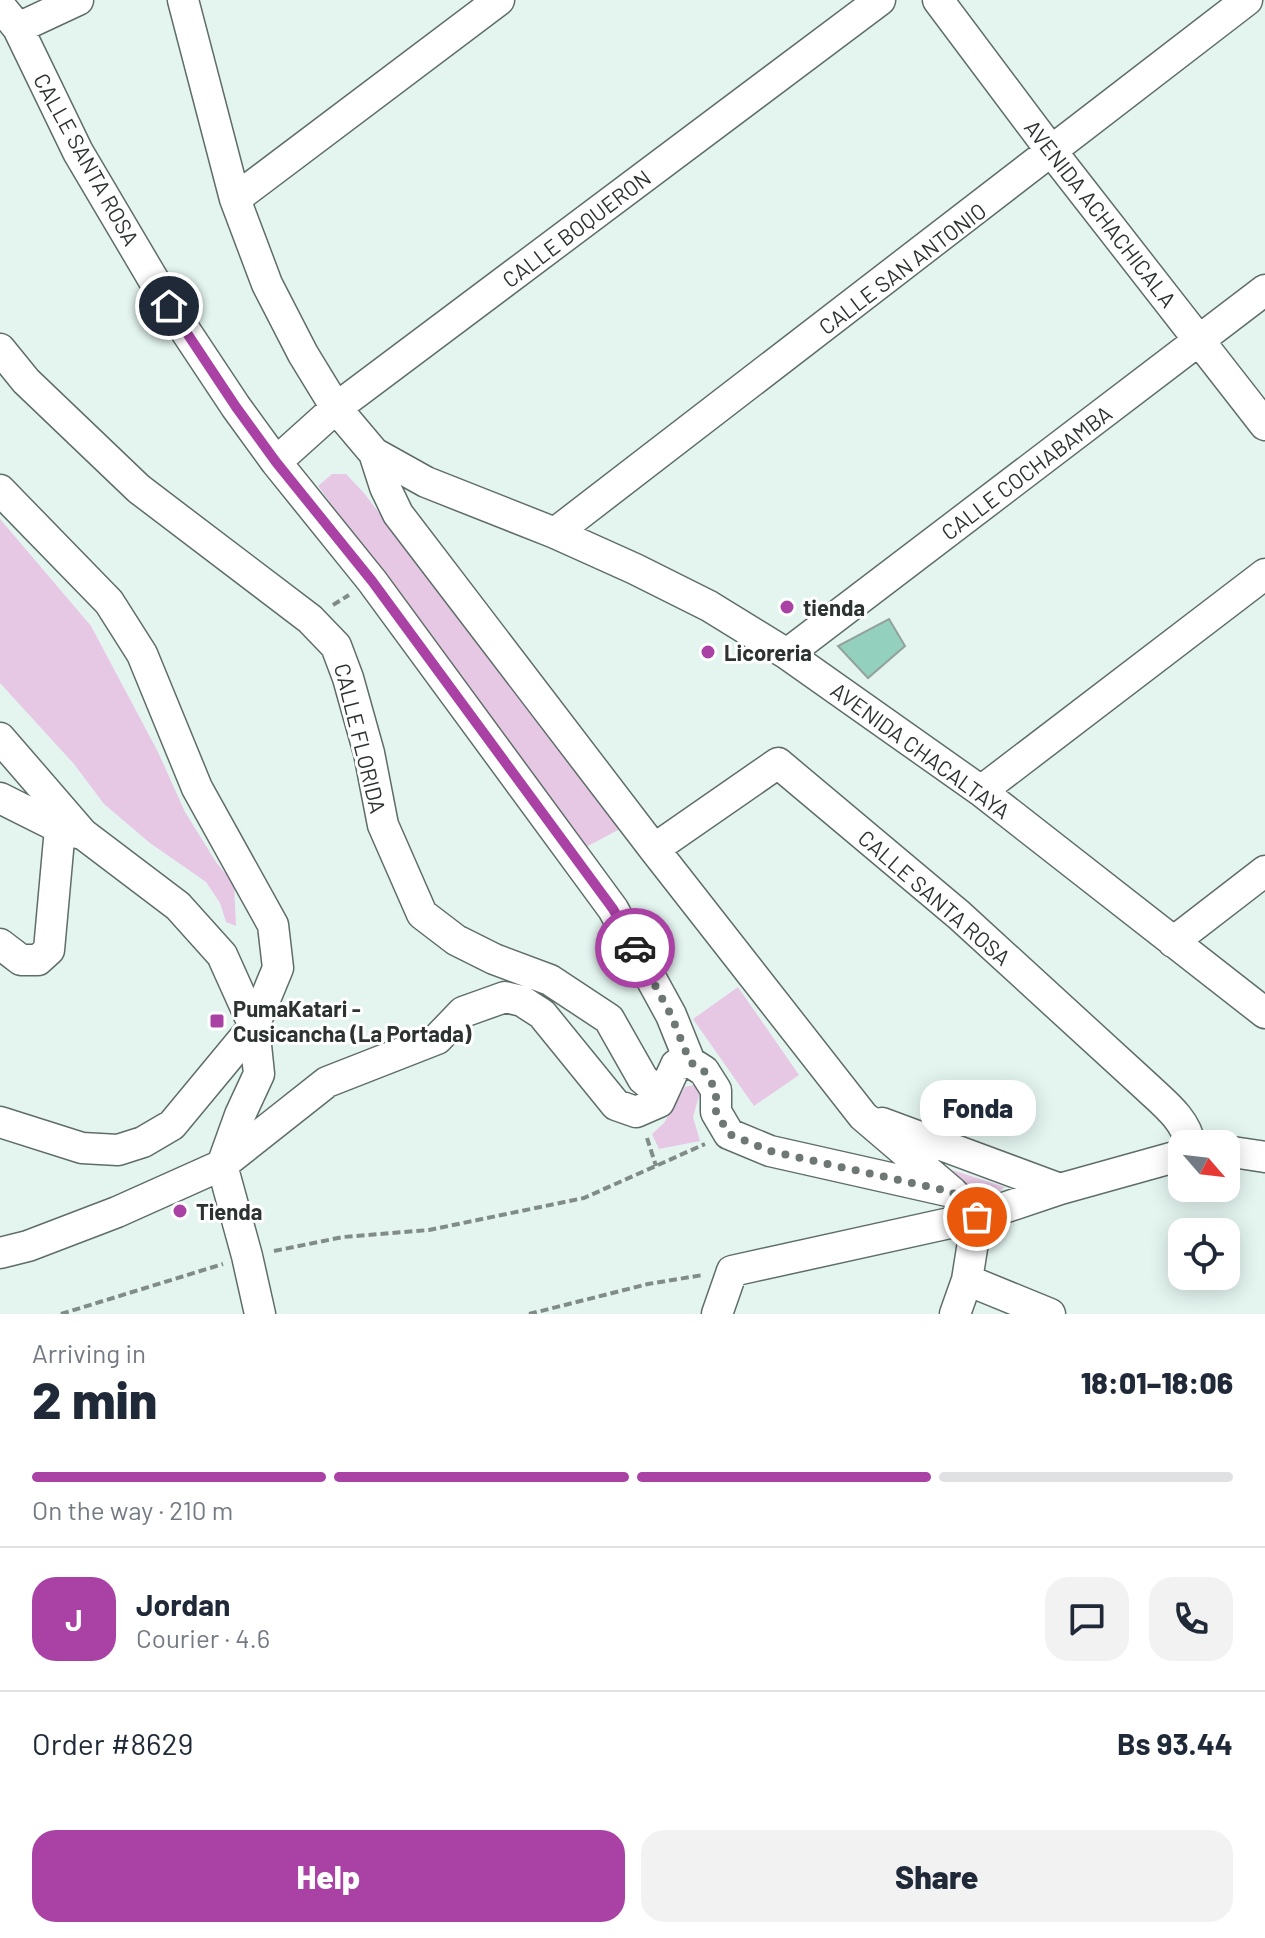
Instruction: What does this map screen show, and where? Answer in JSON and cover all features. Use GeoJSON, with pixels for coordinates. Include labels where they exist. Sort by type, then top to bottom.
{"type":"FeatureCollection","features":[{"type":"Feature","properties":{"kind":"street"},"geometry":{"type":"LineString","coordinates":[[9,17],[78,0]]}},
{"type":"Feature","properties":{"kind":"street","name":"AVENIDA CHACALTAYA"},"geometry":{"type":"LineString","coordinates":[[183,0],[235,199],[267,284],[303,354],[336,408],[374,453],[426,482],[555,533],[709,606],[787,654],[981,791],[1265,1013]]}},
{"type":"Feature","properties":{"kind":"street"},"geometry":{"type":"LineString","coordinates":[[235,199],[499,0]]}},
{"type":"Feature","properties":{"kind":"street","name":"CALLE BOQUERON"},"geometry":{"type":"LineString","coordinates":[[276,462],[336,408],[880,0]]}},
{"type":"Feature","properties":{"kind":"street","name":"AVENIDA ACHACHICALA"},"geometry":{"type":"LineString","coordinates":[[938,0],[1265,425]]}},
{"type":"Feature","properties":{"kind":"street","name":"CALLE SAN ANTONIO"},"geometry":{"type":"LineString","coordinates":[[555,533],[1247,0]]}},
{"type":"Feature","properties":{"kind":"street","name":"CALLE SANTA ROSA"},"geometry":{"type":"LineString","coordinates":[[9,17],[78,152],[169,306],[236,407],[372,581],[613,909],[671,1015],[690,1062],[704,1071],[716,1090],[716,1112],[729,1134]]}},
{"type":"Feature","properties":{"kind":"street","name":"CALLE COCHABAMBA"},"geometry":{"type":"LineString","coordinates":[[787,654],[1265,290]]}},
{"type":"Feature","properties":{"kind":"street","name":"CALLE FLORIDA"},"geometry":{"type":"LineString","coordinates":[[0,349],[26,381],[139,489],[310,619],[336,646],[369,753],[383,825],[422,914],[456,940],[494,959],[550,980],[609,1019],[643,1079],[662,1095]]}},
{"type":"Feature","properties":{"kind":"street","name":"AVENIDA CHACALTAYA"},"geometry":{"type":"LineString","coordinates":[[374,453],[398,514],[863,1116],[977,1217]]}},
{"type":"Feature","properties":{"kind":"street"},"geometry":{"type":"LineString","coordinates":[[0,490],[109,602],[142,654],[197,788],[273,925],[278,968],[254,1026],[172,1125],[143,1142],[118,1150],[82,1148],[0,1122]]}},
{"type":"Feature","properties":{"kind":"street"},"geometry":{"type":"LineString","coordinates":[[981,791],[1265,574]]}},
{"type":"Feature","properties":{"kind":"street"},"geometry":{"type":"LineString","coordinates":[[0,738],[72,831],[49,950],[38,960],[21,960],[0,944]]}},
{"type":"Feature","properties":{"kind":"street","name":"CALLE SANTA ROSA"},"geometry":{"type":"LineString","coordinates":[[654,849],[778,763],[959,915],[1176,1114],[1186,1130]]}},
{"type":"Feature","properties":{"kind":"street"},"geometry":{"type":"LineString","coordinates":[[0,798],[72,831],[178,906],[222,955],[254,1026],[259,1074],[222,1165],[260,1314]]}},
{"type":"Feature","properties":{"kind":"street"},"geometry":{"type":"LineString","coordinates":[[1173,942],[1265,871]]}},
{"type":"Feature","properties":{"kind":"street"},"geometry":{"type":"LineString","coordinates":[[0,1253],[28,1246],[117,1212],[222,1165],[327,1082],[437,1039],[463,1012],[505,997],[522,1001],[542,1014],[616,1105],[636,1112],[659,1102],[676,1065],[690,1062]]}},
{"type":"Feature","properties":{"kind":"street"},"geometry":{"type":"LineString","coordinates":[[863,1116],[1060,1189]]}},
{"type":"Feature","properties":{"kind":"street"},"geometry":{"type":"LineString","coordinates":[[729,1134],[770,1151],[952,1192]]}},
{"type":"Feature","properties":{"kind":"street"},"geometry":{"type":"LineString","coordinates":[[1240,1153],[1265,1157]]}},
{"type":"Feature","properties":{"kind":"street"},"geometry":{"type":"LineString","coordinates":[[717,1314],[732,1271],[977,1217],[1060,1189],[1168,1159]]}},
{"type":"Feature","properties":{"kind":"street"},"geometry":{"type":"LineString","coordinates":[[955,1314],[967,1280],[977,1217]]}},
{"type":"Feature","properties":{"kind":"street"},"geometry":{"type":"LineString","coordinates":[[967,1280],[1050,1314]]}},
{"type":"Feature","properties":{"kind":"path"},"geometry":{"type":"LineString","coordinates":[[310,619],[372,581]]}},
{"type":"Feature","properties":{"kind":"path"},"geometry":{"type":"LineString","coordinates":[[61,1314],[247,1256],[343,1237],[429,1230],[584,1198],[729,1134]]}},
{"type":"Feature","properties":{"kind":"path"},"geometry":{"type":"LineString","coordinates":[[529,1314],[648,1284],[732,1271]]}},
{"type":"Feature","properties":{"kind":"shaded area"},"geometry":{"type":"Polygon","coordinates":[[[332,474],[346,474],[364,493],[620,829],[586,847],[318,486],[332,474]]]}},
{"type":"Feature","properties":{"kind":"shaded area"},"geometry":{"type":"Polygon","coordinates":[[[0,519],[91,626],[158,752],[185,812],[216,862],[234,884],[236,926],[226,922],[220,903],[206,882],[150,843],[104,804],[74,764],[0,683],[0,519]]]}},
{"type":"Feature","properties":{"kind":"shaded area"},"geometry":{"type":"Polygon","coordinates":[[[738,987],[799,1075],[754,1106],[693,1019],[738,987]]]}},
{"type":"Feature","properties":{"kind":"shaded area"},"geometry":{"type":"Polygon","coordinates":[[[694,1085],[701,1089],[693,1117],[700,1141],[659,1149],[652,1134],[664,1123],[685,1087],[694,1085]]]}},
{"type":"Feature","properties":{"kind":"shaded area"},"geometry":{"type":"Polygon","coordinates":[[[952,1170],[1005,1187],[984,1204],[952,1170]]]}},
{"type":"Feature","properties":{"kind":"building"},"geometry":{"type":"Polygon","coordinates":[[[889,619],[905,646],[868,678],[838,646],[889,619]]]}},
{"type":"Feature","properties":{"kind":"way so far"},"geometry":{"type":"LineString","coordinates":[[635,948],[671,1015],[690,1062],[704,1071],[716,1090],[716,1112],[729,1134],[770,1151],[952,1192],[977,1217]]}},
{"type":"Feature","properties":{"kind":"place","name":"tienda"},"geometry":{"type":"Point","coordinates":[787,607]}},
{"type":"Feature","properties":{"kind":"place","name":"Licoreria"},"geometry":{"type":"Point","coordinates":[708,652]}},
{"type":"Feature","properties":{"kind":"place","name":"PumaKatari - Cusicancha (La Portada)"},"geometry":{"type":"Point","coordinates":[217,1021]}},
{"type":"Feature","properties":{"kind":"place","name":"Tienda"},"geometry":{"type":"Point","coordinates":[180,1211]}},
{"type":"Feature","properties":{"kind":"place","name":"Fonda"},"geometry":{"type":"Point","coordinates":[977,1217]}},
{"type":"Feature","properties":{"kind":"route"},"geometry":{"type":"LineString","coordinates":[[169,306],[236,407],[372,581],[613,909],[635,948]]}}]}
